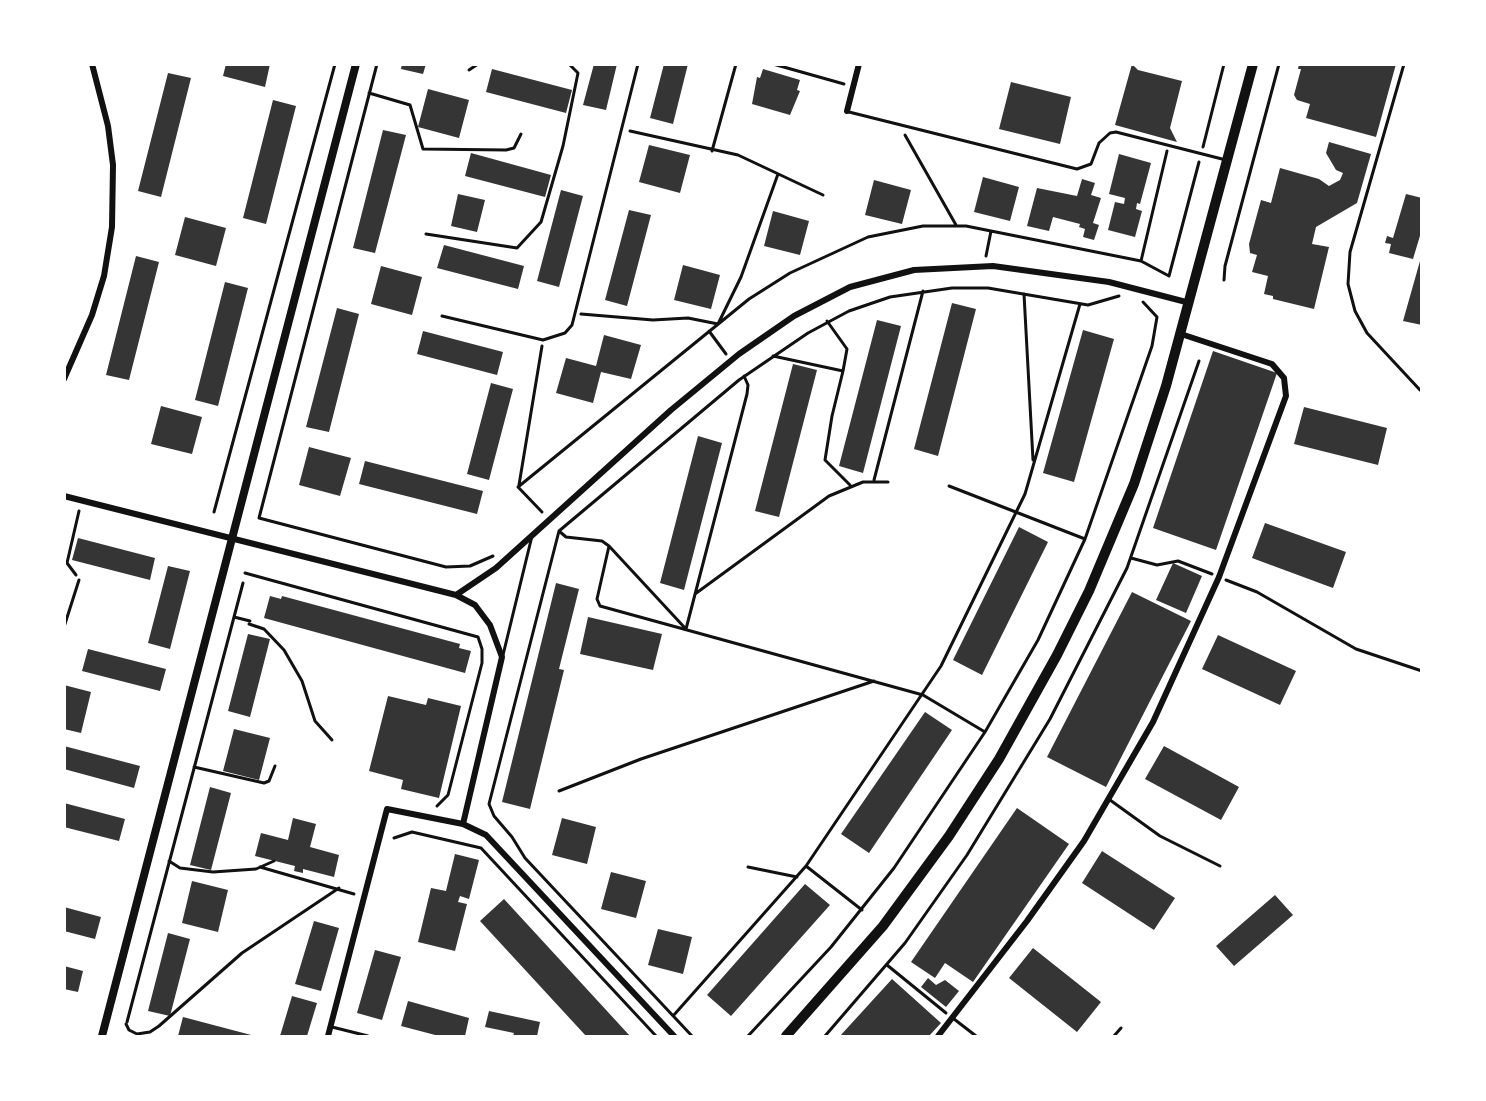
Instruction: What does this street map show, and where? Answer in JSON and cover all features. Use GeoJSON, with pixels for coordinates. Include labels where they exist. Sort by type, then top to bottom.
{"type":"FeatureCollection","features":[{"type":"Feature","properties":{"kind":"main road"},"geometry":{"type":"LineString","coordinates":[[786,1036],[854,960],[902,900],[1003,752],[1057,655],[1114,535],[1134,484],[1190,303],[1253,64]]}},
{"type":"Feature","properties":{"kind":"street"},"geometry":{"type":"LineString","coordinates":[[64,379],[92,315],[104,276],[112,227],[113,183],[109,136],[92,64]]}},
{"type":"Feature","properties":{"kind":"street"},"geometry":{"type":"LineString","coordinates":[[102,1036],[356,64]]}},
{"type":"Feature","properties":{"kind":"street"},"geometry":{"type":"LineString","coordinates":[[847,111],[860,64]]}},
{"type":"Feature","properties":{"kind":"street"},"geometry":{"type":"LineString","coordinates":[[456,596],[496,568],[671,410],[739,354],[814,304],[850,287],[896,273],[963,266],[1010,268],[1109,282],[1190,303]]}},
{"type":"Feature","properties":{"kind":"street"},"geometry":{"type":"LineString","coordinates":[[938,1036],[1027,921],[1110,800],[1162,704],[1219,577],[1286,396],[1287,385],[1281,372],[1272,364],[1181,334]]}},
{"type":"Feature","properties":{"kind":"street"},"geometry":{"type":"LineString","coordinates":[[64,496],[456,596],[475,605],[486,619],[502,657],[463,824]]}},
{"type":"Feature","properties":{"kind":"street"},"geometry":{"type":"LineString","coordinates":[[328,1036],[387,809],[463,824],[486,835],[674,1036]]}},
{"type":"Feature","properties":{"kind":"lane"},"geometry":{"type":"LineString","coordinates":[[442,316],[543,340],[565,333],[577,314],[638,64]]}},
{"type":"Feature","properties":{"kind":"lane"},"geometry":{"type":"LineString","coordinates":[[1404,64],[1350,252],[1348,284],[1355,311],[1367,333],[1419,390]]}},
{"type":"Feature","properties":{"kind":"lane"},"geometry":{"type":"LineString","coordinates":[[847,111],[1077,169],[1091,164],[1099,143],[1110,133],[1116,132],[1228,161]]}},
{"type":"Feature","properties":{"kind":"lane"},"geometry":{"type":"LineString","coordinates":[[502,657],[533,534]]}},
{"type":"Feature","properties":{"kind":"lane"},"geometry":{"type":"LineString","coordinates":[[64,627],[79,580]]}},
{"type":"Feature","properties":{"kind":"lane"},"geometry":{"type":"LineString","coordinates":[[1110,800],[1160,836],[1220,866]]}},
{"type":"Feature","properties":{"kind":"lane"},"geometry":{"type":"LineString","coordinates":[[954,1018],[976,1036]]}},
{"type":"Feature","properties":{"kind":"lane"},"geometry":{"type":"LineString","coordinates":[[330,1027],[368,1036]]}},
{"type":"Feature","properties":{"kind":"lane"},"geometry":{"type":"LineString","coordinates":[[1114,1036],[1121,1028]]}},
{"type":"Feature","properties":{"kind":"path"},"geometry":{"type":"LineString","coordinates":[[214,512],[335,64]]}},
{"type":"Feature","properties":{"kind":"path"},"geometry":{"type":"LineString","coordinates":[[377,64],[259,518],[446,567],[470,566],[499,552]]}},
{"type":"Feature","properties":{"kind":"path"},"geometry":{"type":"LineString","coordinates":[[469,70],[478,64]]}},
{"type":"Feature","properties":{"kind":"path"},"geometry":{"type":"LineString","coordinates":[[426,234],[517,248],[542,222],[563,146],[578,73],[569,64]]}},
{"type":"Feature","properties":{"kind":"path"},"geometry":{"type":"LineString","coordinates":[[712,151],[736,64]]}},
{"type":"Feature","properties":{"kind":"path"},"geometry":{"type":"LineString","coordinates":[[773,64],[854,86]]}},
{"type":"Feature","properties":{"kind":"path"},"geometry":{"type":"LineString","coordinates":[[1168,146],[1141,261],[1169,276],[1224,64]]}},
{"type":"Feature","properties":{"kind":"path"},"geometry":{"type":"LineString","coordinates":[[1224,280],[1225,266],[1279,64]]}},
{"type":"Feature","properties":{"kind":"path"},"geometry":{"type":"LineString","coordinates":[[369,93],[410,105],[423,149],[506,150],[514,148],[521,134]]}},
{"type":"Feature","properties":{"kind":"path"},"geometry":{"type":"LineString","coordinates":[[898,124],[956,225]]}},
{"type":"Feature","properties":{"kind":"path"},"geometry":{"type":"LineString","coordinates":[[622,129],[738,155],[823,195]]}},
{"type":"Feature","properties":{"kind":"path"},"geometry":{"type":"LineString","coordinates":[[577,314],[653,320],[688,318],[718,324],[741,277],[778,174]]}},
{"type":"Feature","properties":{"kind":"path"},"geometry":{"type":"LineString","coordinates":[[986,256],[991,231]]}},
{"type":"Feature","properties":{"kind":"path"},"geometry":{"type":"LineString","coordinates":[[692,1036],[525,858],[512,837],[494,816],[489,804],[559,531],[744,376],[827,321],[871,302],[923,291],[977,287],[1088,305],[1109,297],[1122,296]]}},
{"type":"Feature","properties":{"kind":"path"},"geometry":{"type":"LineString","coordinates":[[874,480],[923,291]]}},
{"type":"Feature","properties":{"kind":"path"},"geometry":{"type":"LineString","coordinates":[[1024,294],[1033,464]]}},
{"type":"Feature","properties":{"kind":"path"},"geometry":{"type":"LineString","coordinates":[[748,1036],[798,986],[862,910],[985,732],[1038,640],[1085,539],[1152,346],[1157,317],[1147,305],[1137,299]]}},
{"type":"Feature","properties":{"kind":"path"},"geometry":{"type":"LineString","coordinates":[[673,1016],[806,866],[941,666],[1017,512],[1080,304]]}},
{"type":"Feature","properties":{"kind":"path"},"geometry":{"type":"LineString","coordinates":[[827,321],[847,349],[825,460],[850,485]]}},
{"type":"Feature","properties":{"kind":"path"},"geometry":{"type":"LineString","coordinates":[[709,331],[727,354]]}},
{"type":"Feature","properties":{"kind":"path"},"geometry":{"type":"LineString","coordinates":[[535,520],[542,513],[518,487],[543,340]]}},
{"type":"Feature","properties":{"kind":"path"},"geometry":{"type":"LineString","coordinates":[[772,356],[843,370]]}},
{"type":"Feature","properties":{"kind":"path"},"geometry":{"type":"LineString","coordinates":[[686,629],[747,394],[744,376]]}},
{"type":"Feature","properties":{"kind":"path"},"geometry":{"type":"LineString","coordinates":[[695,594],[797,517],[850,485],[874,480],[888,482]]}},
{"type":"Feature","properties":{"kind":"path"},"geometry":{"type":"LineString","coordinates":[[949,486],[1085,539]]}},
{"type":"Feature","properties":{"kind":"path"},"geometry":{"type":"LineString","coordinates":[[79,580],[68,563],[82,500]]}},
{"type":"Feature","properties":{"kind":"path"},"geometry":{"type":"LineString","coordinates":[[559,531],[566,537],[602,541],[609,546],[686,629]]}},
{"type":"Feature","properties":{"kind":"path"},"geometry":{"type":"LineString","coordinates":[[609,546],[597,598],[600,606],[923,695],[985,732]]}},
{"type":"Feature","properties":{"kind":"path"},"geometry":{"type":"LineString","coordinates":[[1131,558],[1158,565],[1178,561],[1257,592],[1356,649],[1422,671]]}},
{"type":"Feature","properties":{"kind":"path"},"geometry":{"type":"LineString","coordinates":[[245,573],[478,637],[482,649],[482,663],[448,795],[437,806]]}},
{"type":"Feature","properties":{"kind":"path"},"geometry":{"type":"LineString","coordinates":[[243,583],[126,1023],[129,1030],[137,1034],[150,1032],[159,1026],[242,953],[339,888]]}},
{"type":"Feature","properties":{"kind":"path"},"geometry":{"type":"LineString","coordinates":[[234,616],[264,629],[284,650],[302,681],[315,721],[332,740]]}},
{"type":"Feature","properties":{"kind":"path"},"geometry":{"type":"LineString","coordinates":[[559,791],[641,759],[875,681]]}},
{"type":"Feature","properties":{"kind":"path"},"geometry":{"type":"LineString","coordinates":[[194,767],[264,783],[269,781],[275,766]]}},
{"type":"Feature","properties":{"kind":"path"},"geometry":{"type":"LineString","coordinates":[[394,838],[412,832],[481,848],[656,1036]]}},
{"type":"Feature","properties":{"kind":"path"},"geometry":{"type":"LineString","coordinates":[[169,861],[175,866],[203,872],[237,871],[260,867],[274,861]]}},
{"type":"Feature","properties":{"kind":"path"},"geometry":{"type":"LineString","coordinates":[[806,866],[862,910]]}},
{"type":"Feature","properties":{"kind":"path"},"geometry":{"type":"LineString","coordinates":[[260,867],[339,888],[363,900]]}},
{"type":"Feature","properties":{"kind":"path"},"geometry":{"type":"LineString","coordinates":[[748,867],[797,877]]}},
{"type":"Feature","properties":{"kind":"path"},"geometry":{"type":"LineString","coordinates":[[887,965],[954,1018]]}},
{"type":"Feature","properties":{"kind":"building"},"geometry":{"type":"Polygon","coordinates":[[[226,64],[270,64],[265,87],[223,76],[226,64]]]}},
{"type":"Feature","properties":{"kind":"building"},"geometry":{"type":"Polygon","coordinates":[[[402,64],[426,64],[423,74],[401,69],[402,64]]]}},
{"type":"Feature","properties":{"kind":"building"},"geometry":{"type":"Polygon","coordinates":[[[594,64],[617,64],[606,110],[583,105],[594,64]]]}},
{"type":"Feature","properties":{"kind":"building"},"geometry":{"type":"Polygon","coordinates":[[[664,64],[688,64],[673,124],[650,118],[664,64]]]}},
{"type":"Feature","properties":{"kind":"building"},"geometry":{"type":"Polygon","coordinates":[[[1132,64],[1138,70],[1182,81],[1170,128],[1177,142],[1115,125],[1132,64]]]}},
{"type":"Feature","properties":{"kind":"building"},"geometry":{"type":"Polygon","coordinates":[[[1299,64],[1396,64],[1376,137],[1306,118],[1310,104],[1297,100],[1294,95],[1301,69],[1298,69],[1299,64]]]}},
{"type":"Feature","properties":{"kind":"building"},"geometry":{"type":"Polygon","coordinates":[[[492,69],[572,90],[566,113],[486,92],[492,69]]]}},
{"type":"Feature","properties":{"kind":"building"},"geometry":{"type":"Polygon","coordinates":[[[763,69],[800,80],[797,90],[800,91],[790,115],[752,104],[757,77],[760,78],[763,69]]]}},
{"type":"Feature","properties":{"kind":"building"},"geometry":{"type":"Polygon","coordinates":[[[168,73],[191,78],[161,197],[138,191],[168,73]]]}},
{"type":"Feature","properties":{"kind":"building"},"geometry":{"type":"Polygon","coordinates":[[[1011,82],[1071,97],[1060,144],[999,129],[1011,82]]]}},
{"type":"Feature","properties":{"kind":"building"},"geometry":{"type":"Polygon","coordinates":[[[428,89],[469,100],[459,138],[418,127],[428,89]]]}},
{"type":"Feature","properties":{"kind":"building"},"geometry":{"type":"Polygon","coordinates":[[[273,100],[296,106],[266,224],[243,218],[273,100]]]}},
{"type":"Feature","properties":{"kind":"building"},"geometry":{"type":"Polygon","coordinates":[[[383,130],[406,135],[375,253],[353,248],[383,130]]]}},
{"type":"Feature","properties":{"kind":"building"},"geometry":{"type":"Polygon","coordinates":[[[1329,142],[1371,154],[1357,203],[1316,227],[1312,244],[1329,247],[1314,309],[1273,299],[1273,296],[1264,294],[1268,276],[1252,272],[1257,255],[1250,253],[1249,244],[1261,200],[1271,203],[1280,168],[1319,179],[1329,186],[1340,180],[1343,173],[1336,170],[1326,153],[1329,142]]]}},
{"type":"Feature","properties":{"kind":"building"},"geometry":{"type":"Polygon","coordinates":[[[649,145],[690,155],[680,193],[639,182],[649,145]]]}},
{"type":"Feature","properties":{"kind":"building"},"geometry":{"type":"Polygon","coordinates":[[[471,153],[551,175],[545,197],[465,176],[471,153]]]}},
{"type":"Feature","properties":{"kind":"building"},"geometry":{"type":"Polygon","coordinates":[[[1119,154],[1151,163],[1140,204],[1137,203],[1136,209],[1142,211],[1135,237],[1108,230],[1115,202],[1124,204],[1125,198],[1109,194],[1119,154]]]}},
{"type":"Feature","properties":{"kind":"building"},"geometry":{"type":"Polygon","coordinates":[[[983,177],[1019,187],[1010,221],[974,212],[983,177]]]}},
{"type":"Feature","properties":{"kind":"building"},"geometry":{"type":"Polygon","coordinates":[[[1082,179],[1095,183],[1091,195],[1101,198],[1093,223],[1099,225],[1094,240],[1083,237],[1085,229],[1079,227],[1080,224],[1053,217],[1049,231],[1027,226],[1037,188],[1077,196],[1082,179]]]}},
{"type":"Feature","properties":{"kind":"building"},"geometry":{"type":"Polygon","coordinates":[[[874,180],[911,190],[902,224],[865,215],[874,180]]]}},
{"type":"Feature","properties":{"kind":"building"},"geometry":{"type":"Polygon","coordinates":[[[561,190],[583,196],[559,287],[537,281],[561,190]]]}},
{"type":"Feature","properties":{"kind":"building"},"geometry":{"type":"Polygon","coordinates":[[[458,194],[485,200],[477,232],[451,226],[458,194]]]}},
{"type":"Feature","properties":{"kind":"building"},"geometry":{"type":"Polygon","coordinates":[[[1406,194],[1422,198],[1422,229],[1413,259],[1389,253],[1391,244],[1385,243],[1387,236],[1393,238],[1406,194]]]}},
{"type":"Feature","properties":{"kind":"building"},"geometry":{"type":"Polygon","coordinates":[[[629,210],[651,215],[627,306],[605,300],[629,210]]]}},
{"type":"Feature","properties":{"kind":"building"},"geometry":{"type":"Polygon","coordinates":[[[773,211],[809,221],[800,255],[764,246],[773,211]]]}},
{"type":"Feature","properties":{"kind":"building"},"geometry":{"type":"Polygon","coordinates":[[[185,217],[226,228],[216,266],[175,255],[185,217]]]}},
{"type":"Feature","properties":{"kind":"building"},"geometry":{"type":"Polygon","coordinates":[[[444,245],[524,266],[518,289],[437,268],[444,245]]]}},
{"type":"Feature","properties":{"kind":"building"},"geometry":{"type":"Polygon","coordinates":[[[1422,254],[1422,325],[1403,321],[1422,254]]]}},
{"type":"Feature","properties":{"kind":"building"},"geometry":{"type":"Polygon","coordinates":[[[136,256],[159,262],[129,380],[106,375],[136,256]]]}},
{"type":"Feature","properties":{"kind":"building"},"geometry":{"type":"Polygon","coordinates":[[[683,265],[720,275],[711,309],[674,300],[683,265]]]}},
{"type":"Feature","properties":{"kind":"building"},"geometry":{"type":"Polygon","coordinates":[[[381,266],[422,277],[412,315],[371,304],[381,266]]]}},
{"type":"Feature","properties":{"kind":"building"},"geometry":{"type":"Polygon","coordinates":[[[225,282],[248,288],[218,406],[195,400],[225,282]]]}},
{"type":"Feature","properties":{"kind":"building"},"geometry":{"type":"Polygon","coordinates":[[[952,303],[976,309],[938,456],[914,449],[952,303]]]}},
{"type":"Feature","properties":{"kind":"building"},"geometry":{"type":"Polygon","coordinates":[[[337,308],[359,314],[329,432],[306,427],[337,308]]]}},
{"type":"Feature","properties":{"kind":"building"},"geometry":{"type":"Polygon","coordinates":[[[877,320],[901,326],[863,473],[839,466],[877,320]]]}},
{"type":"Feature","properties":{"kind":"building"},"geometry":{"type":"Polygon","coordinates":[[[1083,330],[1114,339],[1074,482],[1043,473],[1083,330]]]}},
{"type":"Feature","properties":{"kind":"building"},"geometry":{"type":"Polygon","coordinates":[[[423,331],[503,352],[497,375],[417,354],[423,331]]]}},
{"type":"Feature","properties":{"kind":"building"},"geometry":{"type":"Polygon","coordinates":[[[604,335],[641,345],[631,379],[601,372],[593,403],[556,393],[566,358],[596,366],[604,335]]]}},
{"type":"Feature","properties":{"kind":"building"},"geometry":{"type":"Polygon","coordinates":[[[1213,351],[1277,373],[1216,550],[1153,528],[1213,351]]]}},
{"type":"Feature","properties":{"kind":"building"},"geometry":{"type":"Polygon","coordinates":[[[793,364],[817,370],[779,517],[755,511],[793,364]]]}},
{"type":"Feature","properties":{"kind":"building"},"geometry":{"type":"Polygon","coordinates":[[[491,383],[513,389],[489,480],[467,474],[491,383]]]}},
{"type":"Feature","properties":{"kind":"building"},"geometry":{"type":"Polygon","coordinates":[[[161,406],[202,417],[192,454],[151,444],[161,406]]]}},
{"type":"Feature","properties":{"kind":"building"},"geometry":{"type":"Polygon","coordinates":[[[1304,407],[1387,428],[1378,465],[1294,444],[1304,407]]]}},
{"type":"Feature","properties":{"kind":"building"},"geometry":{"type":"Polygon","coordinates":[[[698,436],[722,443],[684,590],[660,583],[698,436]]]}},
{"type":"Feature","properties":{"kind":"building"},"geometry":{"type":"Polygon","coordinates":[[[309,447],[351,458],[340,496],[299,485],[309,447]]]}},
{"type":"Feature","properties":{"kind":"building"},"geometry":{"type":"Polygon","coordinates":[[[365,461],[483,491],[477,514],[359,484],[365,461]]]}},
{"type":"Feature","properties":{"kind":"building"},"geometry":{"type":"Polygon","coordinates":[[[1265,523],[1346,552],[1333,588],[1252,558],[1265,523]]]}},
{"type":"Feature","properties":{"kind":"building"},"geometry":{"type":"Polygon","coordinates":[[[1019,527],[1048,542],[982,675],[953,660],[1019,527]]]}},
{"type":"Feature","properties":{"kind":"building"},"geometry":{"type":"Polygon","coordinates":[[[78,538],[155,558],[150,580],[72,560],[78,538]]]}},
{"type":"Feature","properties":{"kind":"building"},"geometry":{"type":"Polygon","coordinates":[[[1173,563],[1202,576],[1186,613],[1156,600],[1173,563]]]}},
{"type":"Feature","properties":{"kind":"building"},"geometry":{"type":"Polygon","coordinates":[[[168,566],[190,571],[170,649],[148,643],[168,566]]]}},
{"type":"Feature","properties":{"kind":"building"},"geometry":{"type":"Polygon","coordinates":[[[556,583],[579,589],[559,669],[564,670],[530,809],[502,802],[556,583]]]}},
{"type":"Feature","properties":{"kind":"building"},"geometry":{"type":"Polygon","coordinates":[[[1132,592],[1191,621],[1106,787],[1047,757],[1132,592]]]}},
{"type":"Feature","properties":{"kind":"building"},"geometry":{"type":"Polygon","coordinates":[[[270,596],[281,599],[282,596],[460,644],[459,648],[471,651],[465,673],[264,618],[270,596]]]}},
{"type":"Feature","properties":{"kind":"building"},"geometry":{"type":"Polygon","coordinates":[[[588,617],[662,634],[653,670],[580,654],[588,617]]]}},
{"type":"Feature","properties":{"kind":"building"},"geometry":{"type":"Polygon","coordinates":[[[248,634],[270,639],[250,717],[228,711],[248,634]]]}},
{"type":"Feature","properties":{"kind":"building"},"geometry":{"type":"Polygon","coordinates":[[[1218,635],[1296,671],[1280,705],[1202,669],[1218,635]]]}},
{"type":"Feature","properties":{"kind":"building"},"geometry":{"type":"Polygon","coordinates":[[[88,649],[166,669],[160,691],[82,671],[88,649]]]}},
{"type":"Feature","properties":{"kind":"building"},"geometry":{"type":"Polygon","coordinates":[[[64,685],[91,692],[81,733],[64,729],[64,685]]]}},
{"type":"Feature","properties":{"kind":"building"},"geometry":{"type":"Polygon","coordinates":[[[388,696],[426,705],[428,698],[461,706],[439,798],[401,789],[403,780],[369,771],[388,696]]]}},
{"type":"Feature","properties":{"kind":"building"},"geometry":{"type":"Polygon","coordinates":[[[925,712],[952,730],[869,853],[841,834],[925,712]]]}},
{"type":"Feature","properties":{"kind":"building"},"geometry":{"type":"Polygon","coordinates":[[[234,729],[270,738],[259,780],[223,771],[234,729]]]}},
{"type":"Feature","properties":{"kind":"building"},"geometry":{"type":"Polygon","coordinates":[[[64,746],[140,766],[134,788],[64,769],[64,746]]]}},
{"type":"Feature","properties":{"kind":"building"},"geometry":{"type":"Polygon","coordinates":[[[1164,746],[1239,787],[1221,820],[1145,779],[1164,746]]]}},
{"type":"Feature","properties":{"kind":"building"},"geometry":{"type":"Polygon","coordinates":[[[210,787],[231,793],[211,870],[190,865],[210,787]]]}},
{"type":"Feature","properties":{"kind":"building"},"geometry":{"type":"Polygon","coordinates":[[[64,803],[125,819],[119,841],[64,827],[64,803]]]}},
{"type":"Feature","properties":{"kind":"building"},"geometry":{"type":"Polygon","coordinates":[[[1017,808],[1069,844],[973,982],[945,963],[935,978],[911,962],[1017,808]]]}},
{"type":"Feature","properties":{"kind":"building"},"geometry":{"type":"Polygon","coordinates":[[[293,818],[316,824],[310,847],[339,855],[334,877],[303,869],[303,873],[294,871],[295,866],[255,856],[261,833],[288,840],[293,818]]]}},
{"type":"Feature","properties":{"kind":"building"},"geometry":{"type":"Polygon","coordinates":[[[562,818],[596,827],[587,864],[552,855],[562,818]]]}},
{"type":"Feature","properties":{"kind":"building"},"geometry":{"type":"Polygon","coordinates":[[[1102,851],[1175,898],[1154,930],[1082,883],[1102,851]]]}},
{"type":"Feature","properties":{"kind":"building"},"geometry":{"type":"Polygon","coordinates":[[[455,854],[479,860],[469,899],[460,896],[458,902],[467,904],[455,951],[418,942],[431,888],[446,891],[455,854]]]}},
{"type":"Feature","properties":{"kind":"building"},"geometry":{"type":"Polygon","coordinates":[[[611,872],[646,881],[636,918],[601,909],[611,872]]]}},
{"type":"Feature","properties":{"kind":"building"},"geometry":{"type":"Polygon","coordinates":[[[192,881],[228,890],[218,932],[182,923],[192,881]]]}},
{"type":"Feature","properties":{"kind":"building"},"geometry":{"type":"Polygon","coordinates":[[[805,884],[830,905],[731,1016],[707,995],[805,884]]]}},
{"type":"Feature","properties":{"kind":"building"},"geometry":{"type":"Polygon","coordinates":[[[1275,895],[1293,915],[1234,966],[1216,946],[1275,895]]]}},
{"type":"Feature","properties":{"kind":"building"},"geometry":{"type":"Polygon","coordinates":[[[504,899],[630,1036],[586,1036],[480,921],[504,899]]]}},
{"type":"Feature","properties":{"kind":"building"},"geometry":{"type":"Polygon","coordinates":[[[64,907],[101,917],[95,939],[64,931],[64,907]]]}},
{"type":"Feature","properties":{"kind":"building"},"geometry":{"type":"Polygon","coordinates":[[[314,921],[339,928],[321,991],[295,984],[314,921]]]}},
{"type":"Feature","properties":{"kind":"building"},"geometry":{"type":"Polygon","coordinates":[[[658,929],[692,937],[683,974],[648,965],[658,929]]]}},
{"type":"Feature","properties":{"kind":"building"},"geometry":{"type":"Polygon","coordinates":[[[168,933],[190,939],[170,1016],[148,1011],[168,933]]]}},
{"type":"Feature","properties":{"kind":"building"},"geometry":{"type":"Polygon","coordinates":[[[1033,948],[1101,1002],[1077,1032],[1009,978],[1033,948]]]}},
{"type":"Feature","properties":{"kind":"building"},"geometry":{"type":"Polygon","coordinates":[[[375,950],[401,957],[382,1020],[357,1013],[375,950]]]}},
{"type":"Feature","properties":{"kind":"building"},"geometry":{"type":"Polygon","coordinates":[[[64,966],[83,971],[78,992],[64,989],[64,966]]]}},
{"type":"Feature","properties":{"kind":"building"},"geometry":{"type":"Polygon","coordinates":[[[928,978],[936,985],[945,980],[959,991],[946,1007],[921,987],[928,978]]]}},
{"type":"Feature","properties":{"kind":"building"},"geometry":{"type":"Polygon","coordinates":[[[892,979],[941,1023],[929,1036],[840,1036],[892,979]]]}},
{"type":"Feature","properties":{"kind":"building"},"geometry":{"type":"Polygon","coordinates":[[[292,996],[317,1003],[307,1036],[280,1036],[292,996]]]}},
{"type":"Feature","properties":{"kind":"building"},"geometry":{"type":"Polygon","coordinates":[[[408,1001],[469,1018],[465,1036],[439,1036],[401,1026],[408,1001]]]}},
{"type":"Feature","properties":{"kind":"building"},"geometry":{"type":"Polygon","coordinates":[[[489,1011],[540,1022],[537,1036],[513,1036],[514,1033],[485,1027],[489,1011]]]}},
{"type":"Feature","properties":{"kind":"building"},"geometry":{"type":"Polygon","coordinates":[[[183,1017],[255,1036],[178,1036],[183,1017]]]}}]}
